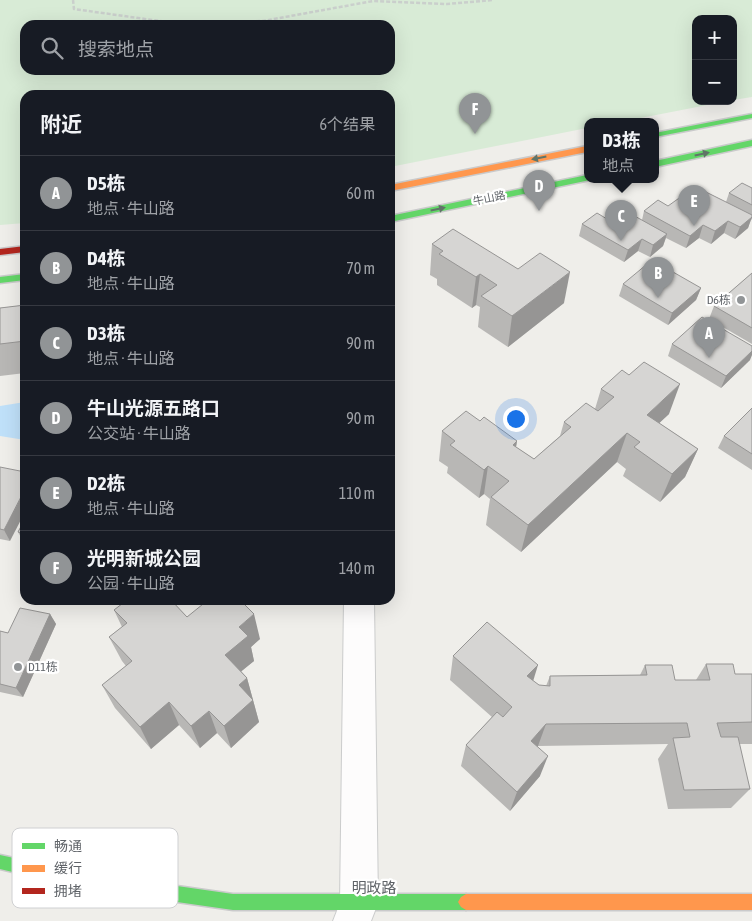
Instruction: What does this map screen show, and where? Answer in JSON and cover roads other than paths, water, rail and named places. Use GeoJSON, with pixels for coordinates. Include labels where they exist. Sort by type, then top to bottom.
{"type":"FeatureCollection","features":[{"type":"Feature","properties":{"kind":"street"},"geometry":{"type":"LineString","coordinates":[[659,134],[752,116]]}},
{"type":"Feature","properties":{"kind":"street"},"geometry":{"type":"LineString","coordinates":[[659,163],[752,143]]}},
{"type":"Feature","properties":{"kind":"street"},"geometry":{"type":"LineString","coordinates":[[395,187],[584,150]]}},
{"type":"Feature","properties":{"kind":"street","name":"牛山路"},"geometry":{"type":"LineString","coordinates":[[395,218],[584,179]]}},
{"type":"Feature","properties":{"kind":"street"},"geometry":{"type":"LineString","coordinates":[[0,252],[20,250]]}},
{"type":"Feature","properties":{"kind":"street"},"geometry":{"type":"LineString","coordinates":[[0,280],[20,278]]}},
{"type":"Feature","properties":{"kind":"street"},"geometry":{"type":"LineString","coordinates":[[356,912],[359,605]]}},
{"type":"Feature","properties":{"kind":"street","name":"明政路"},"geometry":{"type":"LineString","coordinates":[[178,894],[233,902],[356,912],[752,902]]}},
{"type":"Feature","properties":{"kind":"water"},"geometry":{"type":"Polygon","coordinates":[[[20,403],[20,439],[0,436],[0,406],[20,403]]]}},
{"type":"Feature","properties":{"kind":"place","name":"光明新城公园"},"geometry":{"type":"Point","coordinates":[475,134]}},
{"type":"Feature","properties":{"kind":"place","name":"牛山光源五路口"},"geometry":{"type":"Point","coordinates":[539,211]}},
{"type":"Feature","properties":{"kind":"place","name":"D2栋"},"geometry":{"type":"Point","coordinates":[694,226]}},
{"type":"Feature","properties":{"kind":"place","name":"D3栋"},"geometry":{"type":"Point","coordinates":[621,241]}},
{"type":"Feature","properties":{"kind":"place","name":"D4栋"},"geometry":{"type":"Point","coordinates":[658,298]}},
{"type":"Feature","properties":{"kind":"place","name":"D6栋"},"geometry":{"type":"Point","coordinates":[741,300]}},
{"type":"Feature","properties":{"kind":"place","name":"D5栋"},"geometry":{"type":"Point","coordinates":[709,358]}},
{"type":"Feature","properties":{"kind":"place","name":"D11栋"},"geometry":{"type":"Point","coordinates":[18,667]}}]}
